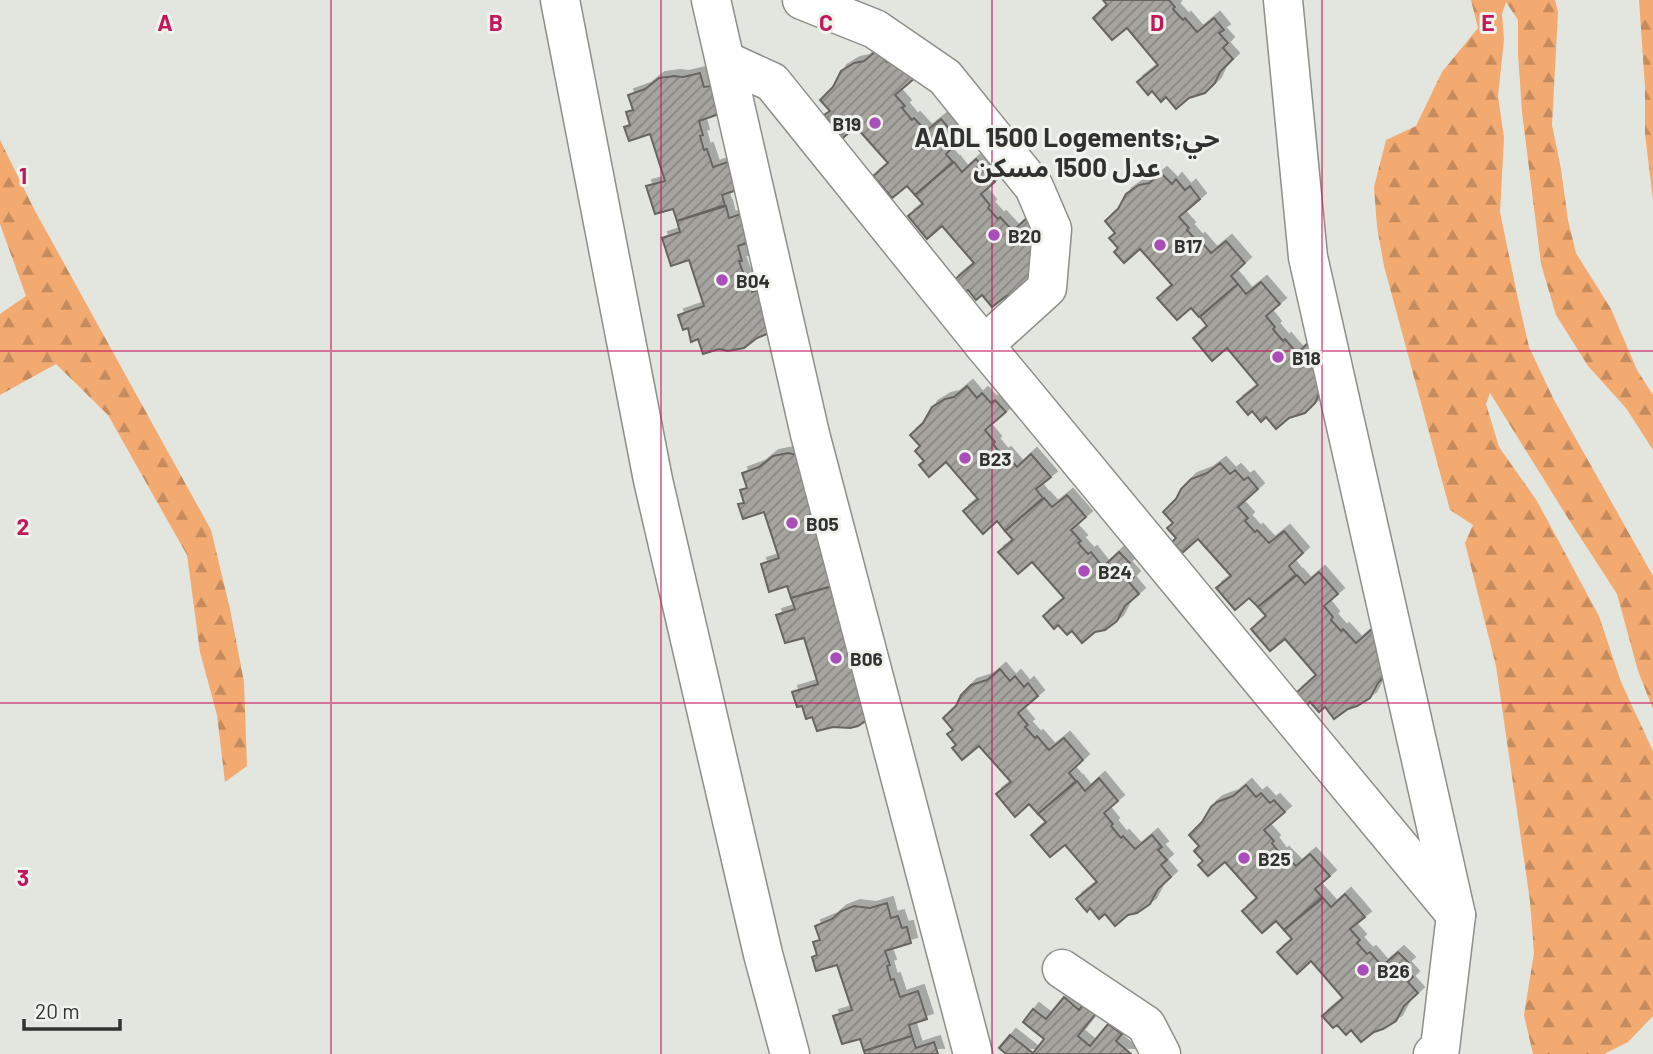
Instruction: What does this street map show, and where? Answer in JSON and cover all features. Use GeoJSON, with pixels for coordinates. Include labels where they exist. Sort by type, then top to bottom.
{"type":"FeatureCollection","features":[{"type":"Feature","properties":{"kind":"street"},"geometry":{"type":"LineString","coordinates":[[560,0],[653,480],[763,954],[790,1054]]}},
{"type":"Feature","properties":{"kind":"street"},"geometry":{"type":"LineString","coordinates":[[711,0],[810,434],[973,1054]]}},
{"type":"Feature","properties":{"kind":"street"},"geometry":{"type":"LineString","coordinates":[[802,0],[875,29],[945,77],[1034,187],[1052,229],[1047,288],[984,345]]}},
{"type":"Feature","properties":{"kind":"street"},"geometry":{"type":"LineString","coordinates":[[1283,0],[1308,257],[1456,915],[1440,1048],[1433,1054]]}},
{"type":"Feature","properties":{"kind":"street"},"geometry":{"type":"LineString","coordinates":[[726,61],[772,82],[984,345],[1456,915]]}},
{"type":"Feature","properties":{"kind":"street"},"geometry":{"type":"LineString","coordinates":[[1062,968],[1146,1025],[1161,1054]]}},
{"type":"Feature","properties":{"kind":"green space"},"geometry":{"type":"Polygon","coordinates":[[[1471,0],[1555,0],[1558,12],[1552,125],[1576,253],[1611,309],[1637,370],[1653,395],[1653,450],[1626,408],[1588,366],[1556,315],[1541,264],[1522,112],[1518,20],[1506,2],[1502,14],[1504,40],[1498,96],[1504,138],[1500,212],[1529,347],[1553,398],[1653,576],[1653,709],[1638,671],[1617,594],[1490,393],[1486,404],[1499,447],[1537,501],[1599,616],[1621,682],[1653,751],[1653,1016],[1628,1042],[1604,1054],[1533,1054],[1524,1015],[1534,953],[1530,901],[1496,666],[1465,543],[1473,525],[1450,510],[1384,266],[1377,227],[1374,187],[1386,140],[1416,126],[1442,72],[1478,28],[1471,0]]]}},
{"type":"Feature","properties":{"kind":"green space"},"geometry":{"type":"Polygon","coordinates":[[[1639,0],[1653,0],[1653,200],[1645,134],[1645,87],[1639,0]]]}},
{"type":"Feature","properties":{"kind":"green space"},"geometry":{"type":"Polygon","coordinates":[[[0,140],[34,209],[211,530],[244,682],[247,766],[225,782],[217,715],[200,652],[187,555],[108,415],[56,364],[0,395],[0,314],[26,296],[0,224],[0,140]]]}},
{"type":"Feature","properties":{"kind":"building"},"geometry":{"type":"Polygon","coordinates":[[[1103,0],[1169,0],[1175,7],[1173,9],[1197,32],[1214,18],[1224,30],[1219,33],[1228,43],[1223,48],[1233,59],[1205,93],[1189,98],[1176,109],[1166,97],[1161,102],[1152,91],[1148,95],[1137,82],[1158,65],[1127,28],[1112,40],[1093,18],[1107,5],[1103,0]]]}},
{"type":"Feature","properties":{"kind":"building","name":"B19"},"geometry":{"type":"Polygon","coordinates":[[[877,50],[887,62],[892,58],[916,77],[895,95],[912,120],[914,118],[926,131],[941,119],[960,141],[946,154],[953,162],[915,195],[907,186],[892,198],[873,176],[888,163],[856,127],[839,141],[829,130],[833,126],[824,115],[830,111],[820,100],[833,87],[841,71],[854,63],[864,61],[877,50]]]}},
{"type":"Feature","properties":{"kind":"building"},"geometry":{"type":"Polygon","coordinates":[[[700,73],[704,87],[711,86],[715,98],[725,112],[699,121],[704,150],[707,149],[713,167],[731,161],[740,189],[722,195],[725,205],[677,221],[673,209],[655,214],[646,186],[665,181],[650,134],[629,141],[624,127],[630,125],[626,112],[633,110],[628,95],[645,89],[659,78],[700,73]]]}},
{"type":"Feature","properties":{"kind":"building","name":"B20"},"geometry":{"type":"Polygon","coordinates":[[[976,159],[995,182],[981,194],[990,205],[988,208],[1013,231],[1029,216],[1049,258],[1014,294],[992,307],[982,295],[976,300],[968,290],[964,293],[953,281],[974,263],[942,226],[927,239],[908,216],[923,204],[915,195],[954,162],[962,172],[976,159]]]}},
{"type":"Feature","properties":{"kind":"building","name":"B17"},"geometry":{"type":"Polygon","coordinates":[[[1161,173],[1172,184],[1176,179],[1185,190],[1190,186],[1200,199],[1179,217],[1197,241],[1199,239],[1211,253],[1226,241],[1245,263],[1231,276],[1238,284],[1199,317],[1191,308],[1177,320],[1157,298],[1172,285],[1140,249],[1124,263],[1114,252],[1118,248],[1109,238],[1115,233],[1105,221],[1118,209],[1126,194],[1139,185],[1149,183],[1161,173]]]}},
{"type":"Feature","properties":{"kind":"building","name":"B04"},"geometry":{"type":"Polygon","coordinates":[[[726,206],[729,218],[747,212],[756,240],[738,246],[742,261],[739,261],[744,275],[747,274],[752,292],[773,285],[774,331],[757,338],[744,348],[728,351],[719,349],[703,354],[698,339],[691,342],[688,328],[683,330],[678,315],[704,306],[689,260],[671,266],[662,238],[680,232],[677,221],[726,206]]]}},
{"type":"Feature","properties":{"kind":"building","name":"B18"},"geometry":{"type":"Polygon","coordinates":[[[1261,282],[1280,304],[1266,316],[1283,341],[1285,339],[1297,353],[1314,338],[1320,392],[1315,403],[1305,413],[1289,418],[1276,429],[1266,417],[1261,422],[1252,411],[1248,415],[1237,402],[1258,385],[1227,348],[1212,361],[1193,338],[1207,326],[1200,317],[1238,284],[1246,294],[1261,282]]]}},
{"type":"Feature","properties":{"kind":"building","name":"B23"},"geometry":{"type":"Polygon","coordinates":[[[967,386],[977,398],[982,393],[991,403],[995,400],[1006,412],[985,430],[1002,455],[1005,453],[1017,467],[1031,454],[1051,477],[1036,489],[1043,498],[1005,531],[997,521],[983,534],[963,511],[978,499],[946,462],[929,477],[919,465],[924,461],[915,451],[920,446],[910,435],[923,423],[932,407],[954,397],[967,386]]]}},
{"type":"Feature","properties":{"kind":"building","name":"B05"},"geometry":{"type":"Polygon","coordinates":[[[788,453],[798,455],[839,584],[791,598],[787,586],[769,592],[761,564],[779,558],[764,512],[743,519],[738,504],[744,503],[740,490],[747,488],[742,473],[759,467],[773,456],[788,453]]]}},
{"type":"Feature","properties":{"kind":"building"},"geometry":{"type":"Polygon","coordinates":[[[1220,463],[1230,474],[1235,470],[1244,480],[1248,477],[1258,489],[1238,507],[1255,532],[1257,530],[1269,543],[1284,531],[1303,553],[1289,566],[1296,575],[1258,607],[1249,598],[1235,610],[1216,588],[1231,576],[1198,539],[1182,553],[1172,542],[1176,538],[1167,528],[1173,523],[1163,512],[1176,499],[1181,489],[1191,479],[1207,473],[1220,463]]]}},
{"type":"Feature","properties":{"kind":"building","name":"B24"},"geometry":{"type":"Polygon","coordinates":[[[1067,495],[1086,517],[1071,530],[1081,541],[1078,543],[1088,554],[1091,552],[1103,567],[1119,552],[1130,563],[1125,567],[1134,577],[1129,582],[1139,594],[1125,606],[1117,621],[1105,630],[1095,632],[1082,643],[1072,631],[1067,635],[1058,625],[1054,629],[1043,616],[1064,598],[1032,562],[1018,574],[998,552],[1013,540],[1005,531],[1044,498],[1052,507],[1067,495]]]}},
{"type":"Feature","properties":{"kind":"building"},"geometry":{"type":"Polygon","coordinates":[[[1319,572],[1338,594],[1324,606],[1333,617],[1331,620],[1356,643],[1372,629],[1391,670],[1378,683],[1370,698],[1334,719],[1325,707],[1319,712],[1310,702],[1307,705],[1296,693],[1316,675],[1285,639],[1270,651],[1251,629],[1266,616],[1258,607],[1297,575],[1305,584],[1319,572]]]}},
{"type":"Feature","properties":{"kind":"building","name":"B06"},"geometry":{"type":"Polygon","coordinates":[[[840,584],[870,718],[850,728],[833,727],[817,731],[812,717],[806,719],[802,706],[797,707],[792,692],[818,684],[804,638],[785,643],[776,615],[795,609],[791,598],[840,584]]]}},
{"type":"Feature","properties":{"kind":"building"},"geometry":{"type":"Polygon","coordinates":[[[1000,669],[1010,681],[1015,676],[1024,687],[1028,683],[1038,696],[1018,713],[1035,738],[1037,736],[1049,750],[1064,738],[1083,760],[1069,773],[1076,781],[1038,814],[1029,804],[1015,817],[996,794],[1011,782],[979,746],[962,760],[952,748],[956,745],[947,734],[953,730],[943,718],[956,706],[961,695],[971,685],[987,680],[1000,669]]]}},
{"type":"Feature","properties":{"kind":"building"},"geometry":{"type":"Polygon","coordinates":[[[1099,778],[1118,801],[1104,813],[1113,824],[1111,826],[1135,849],[1152,835],[1162,847],[1158,850],[1167,860],[1161,865],[1171,877],[1158,889],[1150,904],[1137,913],[1128,915],[1115,926],[1105,914],[1099,919],[1090,908],[1087,912],[1076,899],[1097,882],[1065,845],[1050,857],[1031,835],[1046,822],[1038,814],[1077,781],[1085,791],[1099,778]]]}},
{"type":"Feature","properties":{"kind":"building","name":"B25"},"geometry":{"type":"Polygon","coordinates":[[[1246,785],[1256,797],[1261,793],[1270,803],[1274,800],[1285,812],[1264,830],[1281,855],[1283,853],[1296,866],[1310,854],[1330,876],[1315,889],[1322,897],[1284,930],[1276,921],[1262,933],[1242,911],[1257,898],[1225,862],[1208,876],[1198,865],[1203,861],[1194,851],[1199,846],[1189,835],[1202,822],[1211,807],[1233,796],[1246,785]]]}},
{"type":"Feature","properties":{"kind":"building","name":"B26"},"geometry":{"type":"Polygon","coordinates":[[[1345,894],[1365,917],[1350,929],[1360,940],[1357,943],[1367,954],[1370,952],[1382,966],[1398,952],[1409,963],[1404,967],[1413,977],[1408,982],[1418,993],[1404,1006],[1396,1021],[1361,1042],[1351,1030],[1346,1035],[1337,1025],[1333,1028],[1322,1016],[1343,998],[1311,961],[1297,974],[1277,952],[1292,939],[1284,930],[1323,898],[1331,907],[1345,894]]]}},
{"type":"Feature","properties":{"kind":"building"},"geometry":{"type":"Polygon","coordinates":[[[887,903],[891,918],[898,916],[902,928],[907,927],[911,943],[885,951],[891,980],[894,979],[900,997],[918,991],[927,1019],[909,1025],[912,1036],[864,1051],[860,1039],[842,1044],[833,1016],[852,1010],[837,965],[816,971],[812,957],[817,955],[813,942],[820,940],[815,926],[854,906],[870,908],[887,903]]]}},
{"type":"Feature","properties":{"kind":"building"},"geometry":{"type":"Polygon","coordinates":[[[1064,997],[1079,1010],[1085,1002],[1097,1012],[1078,1036],[1090,1046],[1108,1024],[1122,1034],[1116,1041],[1131,1054],[1006,1054],[999,1048],[1010,1035],[1033,1053],[1044,1039],[1023,1022],[1033,1009],[1046,1019],[1064,997]]]}},
{"type":"Feature","properties":{"kind":"building"},"geometry":{"type":"Polygon","coordinates":[[[912,1036],[916,1048],[934,1042],[938,1054],[865,1054],[864,1051],[912,1036]]]}},
{"type":"Feature","properties":{"kind":"place","name":"B19"},"geometry":{"type":"Point","coordinates":[875,123]}},
{"type":"Feature","properties":{"kind":"place","name":"B20"},"geometry":{"type":"Point","coordinates":[994,235]}},
{"type":"Feature","properties":{"kind":"place","name":"B17"},"geometry":{"type":"Point","coordinates":[1160,245]}},
{"type":"Feature","properties":{"kind":"place","name":"B04"},"geometry":{"type":"Point","coordinates":[722,280]}},
{"type":"Feature","properties":{"kind":"place","name":"B18"},"geometry":{"type":"Point","coordinates":[1278,357]}},
{"type":"Feature","properties":{"kind":"place","name":"B23"},"geometry":{"type":"Point","coordinates":[965,458]}},
{"type":"Feature","properties":{"kind":"place","name":"B05"},"geometry":{"type":"Point","coordinates":[792,523]}},
{"type":"Feature","properties":{"kind":"place","name":"B24"},"geometry":{"type":"Point","coordinates":[1084,571]}},
{"type":"Feature","properties":{"kind":"place","name":"B06"},"geometry":{"type":"Point","coordinates":[836,658]}},
{"type":"Feature","properties":{"kind":"place","name":"B25"},"geometry":{"type":"Point","coordinates":[1244,858]}},
{"type":"Feature","properties":{"kind":"place","name":"B26"},"geometry":{"type":"Point","coordinates":[1363,970]}},
{"type":"Feature","properties":{"kind":"district","name":"AADL 1500 Logements;حي عدل 1500 مسكن"},"geometry":{"type":"Point","coordinates":[1067,151]}}]}
